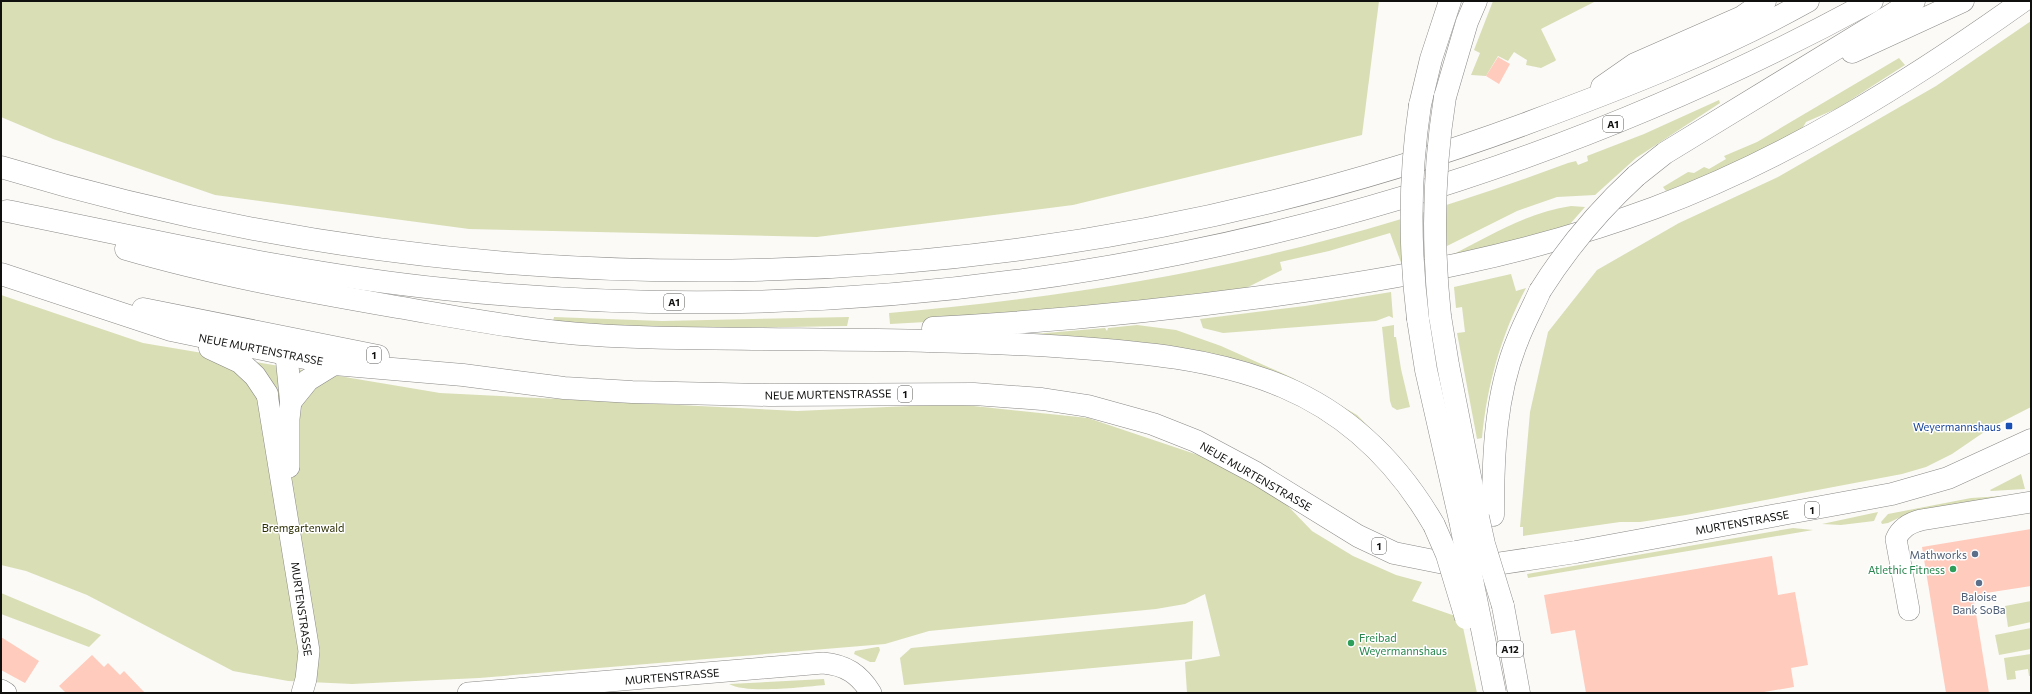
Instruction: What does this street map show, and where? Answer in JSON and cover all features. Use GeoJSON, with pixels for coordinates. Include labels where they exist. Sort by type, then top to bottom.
{"type":"FeatureCollection","features":[{"type":"Feature","properties":{"kind":"main road"},"geometry":{"type":"LineString","coordinates":[[1450,1],[1431,59],[1420,105],[1412,170],[1410,214],[1412,265],[1426,370],[1477,517]]}},
{"type":"Feature","properties":{"kind":"main road"},"geometry":{"type":"LineString","coordinates":[[1476,1],[1462,37],[1445,97],[1439,135],[1434,196],[1435,264],[1440,316],[1448,365],[1477,517],[1495,693]]}},
{"type":"Feature","properties":{"kind":"main road"},"geometry":{"type":"LineString","coordinates":[[1577,105],[1635,64],[1742,18],[1765,1]]}},
{"type":"Feature","properties":{"kind":"main road"},"geometry":{"type":"LineString","coordinates":[[1,168],[108,198],[264,232],[368,249],[451,259],[594,269],[686,272],[794,269],[970,256],[1098,238],[1180,223],[1277,200],[1383,172],[1466,146],[1622,88],[1714,48],[1808,1]]}},
{"type":"Feature","properties":{"kind":"main road","name":"A1"},"geometry":{"type":"LineString","coordinates":[[4,210],[204,252],[312,272],[402,285],[495,294],[639,302],[732,302],[871,296],[967,288],[1086,271],[1238,242],[1349,214],[1474,176],[1558,146],[1660,105],[1775,52],[1872,1]]}},
{"type":"Feature","properties":{"kind":"main road"},"geometry":{"type":"LineString","coordinates":[[1477,517],[1493,475],[1496,430],[1504,385],[1517,340],[1540,291],[1559,260],[1588,224],[1636,176],[1665,153],[1914,1]]}},
{"type":"Feature","properties":{"kind":"main road"},"geometry":{"type":"LineString","coordinates":[[1789,77],[1868,46],[1963,1]]}},
{"type":"Feature","properties":{"kind":"main road"},"geometry":{"type":"LineString","coordinates":[[760,339],[830,332],[921,329],[1054,320],[1238,300],[1405,276],[1484,259],[1548,242],[1607,225],[1655,208],[1748,168],[1793,145],[1896,86],[2023,1]]}},
{"type":"Feature","properties":{"kind":"main road"},"geometry":{"type":"LineString","coordinates":[[4,210],[148,255],[225,274],[446,315],[590,335],[662,339],[921,341],[1029,345],[1162,356],[1222,367],[1255,376],[1286,388],[1340,418],[1367,438],[1405,480],[1434,525],[1447,555],[1461,596],[1483,693]]}},
{"type":"Feature","properties":{"kind":"main road","name":"NEUE MURTENSTRASSE"},"geometry":{"type":"LineString","coordinates":[[1,274],[171,330],[463,375],[564,388],[632,392],[768,395],[974,394],[1027,397],[1088,406],[1146,422],[1196,441],[1256,473],[1358,536],[1394,552],[1444,563]]}},
{"type":"Feature","properties":{"kind":"main road","name":"NEUE MURTENSTRASSE"},"geometry":{"type":"LineString","coordinates":[[65,294],[282,348],[334,364],[463,375]]}},
{"type":"Feature","properties":{"kind":"main road"},"geometry":{"type":"LineString","coordinates":[[171,330],[240,362],[255,376],[267,394]]}},
{"type":"Feature","properties":{"kind":"main road"},"geometry":{"type":"LineString","coordinates":[[267,394],[269,371],[282,348]]}},
{"type":"Feature","properties":{"kind":"main road"},"geometry":{"type":"LineString","coordinates":[[282,348],[291,401]]}},
{"type":"Feature","properties":{"kind":"main road"},"geometry":{"type":"LineString","coordinates":[[291,401],[308,380],[334,364]]}},
{"type":"Feature","properties":{"kind":"main road","name":"MURTENSTRASSE"},"geometry":{"type":"LineString","coordinates":[[1444,563],[1486,566],[1701,530],[1884,495],[1948,478],[2031,440]]}},
{"type":"Feature","properties":{"kind":"main road","name":"A12"},"geometry":{"type":"LineString","coordinates":[[1477,517],[1503,606],[1519,693]]}},
{"type":"Feature","properties":{"kind":"street","name":"MURTENSTRASSE"},"geometry":{"type":"LineString","coordinates":[[267,394],[290,524],[309,651],[306,679],[302,693]]}},
{"type":"Feature","properties":{"kind":"street","name":"MURTENSTRASSE"},"geometry":{"type":"LineString","coordinates":[[290,524],[289,419],[291,401]]}},
{"type":"Feature","properties":{"kind":"street"},"geometry":{"type":"LineString","coordinates":[[1909,610],[1896,539],[1902,529],[1921,520],[2031,502]]}},
{"type":"Feature","properties":{"kind":"street","name":"MURTENSTRASSE"},"geometry":{"type":"LineString","coordinates":[[468,693],[823,663],[837,665],[851,670],[862,679],[869,690]]}},
{"type":"Feature","properties":{"kind":"street"},"geometry":{"type":"LineString","coordinates":[[1,690],[6,693]]}},
{"type":"Feature","properties":{"kind":"green space"},"geometry":{"type":"Polygon","coordinates":[[[1,1],[1379,1],[1362,135],[1073,205],[817,237],[469,229],[215,195],[53,139],[1,117],[1,1]]]}},
{"type":"Feature","properties":{"kind":"green space"},"geometry":{"type":"Polygon","coordinates":[[[1493,1],[1596,1],[1541,29],[1556,60],[1555,61],[1541,68],[1526,65],[1527,60],[1514,52],[1508,61],[1498,56],[1486,76],[1471,75],[1480,53],[1474,50],[1493,1]]]}},
{"type":"Feature","properties":{"kind":"green space"},"geometry":{"type":"Polygon","coordinates":[[[2031,21],[2031,407],[1990,428],[1952,454],[1926,467],[1902,474],[1686,515],[1640,522],[1620,522],[1523,536],[1523,527],[1520,527],[1530,412],[1548,332],[1597,270],[1679,223],[1778,177],[1936,86],[2031,21]]]}},
{"type":"Feature","properties":{"kind":"green space"},"geometry":{"type":"Polygon","coordinates":[[[1899,58],[1905,65],[1838,108],[1806,122],[1802,129],[1709,175],[1666,191],[1663,187],[1688,172],[1694,173],[1704,167],[1709,169],[1726,159],[1724,156],[1757,142],[1899,58]]]}},
{"type":"Feature","properties":{"kind":"green space"},"geometry":{"type":"Polygon","coordinates":[[[1719,100],[1720,103],[1636,158],[1595,195],[1557,197],[1517,211],[1403,268],[1390,233],[1329,251],[1280,262],[1282,270],[1232,295],[944,321],[890,324],[889,313],[983,304],[1124,284],[1170,276],[1263,256],[1340,237],[1493,190],[1568,163],[1576,161],[1578,165],[1588,161],[1587,156],[1644,134],[1719,100]]]}},
{"type":"Feature","properties":{"kind":"green space"},"geometry":{"type":"Polygon","coordinates":[[[1571,206],[1585,207],[1563,232],[1452,255],[1524,219],[1555,209],[1571,206]]]}},
{"type":"Feature","properties":{"kind":"green space"},"geometry":{"type":"Polygon","coordinates":[[[1511,274],[1516,291],[1526,288],[1502,342],[1487,399],[1482,438],[1477,439],[1457,333],[1465,332],[1462,307],[1456,308],[1454,287],[1511,274]]]}},
{"type":"Feature","properties":{"kind":"green space"},"geometry":{"type":"Polygon","coordinates":[[[1391,292],[1393,318],[1389,316],[1376,321],[1223,333],[1203,328],[1200,319],[1305,306],[1391,292]]]}},
{"type":"Feature","properties":{"kind":"green space","name":"Bremgartenwald"},"geometry":{"type":"Polygon","coordinates":[[[1,295],[143,343],[440,393],[797,411],[955,404],[1088,418],[1210,459],[1285,503],[1312,531],[1353,556],[1396,575],[1422,582],[1412,601],[1461,618],[1477,693],[1187,693],[1185,662],[1220,656],[1205,594],[1185,604],[1156,609],[929,631],[885,644],[479,678],[352,684],[288,681],[233,671],[87,595],[26,571],[1,565],[1,295]]]}},
{"type":"Feature","properties":{"kind":"green space"},"geometry":{"type":"Polygon","coordinates":[[[554,317],[662,321],[849,317],[847,326],[662,329],[553,321],[554,317]]]}},
{"type":"Feature","properties":{"kind":"green space"},"geometry":{"type":"Polygon","coordinates":[[[1137,325],[1176,330],[1221,346],[1293,378],[1357,415],[1385,443],[1319,396],[1034,336],[1034,334],[1105,328],[1107,331],[1108,328],[1137,325]]]}},
{"type":"Feature","properties":{"kind":"green space"},"geometry":{"type":"Polygon","coordinates":[[[1394,325],[1394,337],[1396,337],[1401,369],[1410,407],[1397,410],[1392,407],[1390,401],[1382,327],[1394,325]]]}},
{"type":"Feature","properties":{"kind":"green space"},"geometry":{"type":"Polygon","coordinates":[[[2021,474],[2025,489],[1990,490],[2021,474]]]}},
{"type":"Feature","properties":{"kind":"green space"},"geometry":{"type":"Polygon","coordinates":[[[2002,496],[2002,498],[1909,513],[1888,523],[1882,524],[1881,522],[1888,514],[1971,498],[2002,496]]]}},
{"type":"Feature","properties":{"kind":"green space"},"geometry":{"type":"Polygon","coordinates":[[[1878,512],[1874,521],[1841,525],[1822,524],[1878,512]]]}},
{"type":"Feature","properties":{"kind":"green space"},"geometry":{"type":"Polygon","coordinates":[[[1793,528],[1813,530],[1528,578],[1527,574],[1793,528]]]}},
{"type":"Feature","properties":{"kind":"green space"},"geometry":{"type":"Polygon","coordinates":[[[1,593],[101,635],[89,647],[1,614],[1,593]]]}},
{"type":"Feature","properties":{"kind":"green space"},"geometry":{"type":"Polygon","coordinates":[[[2031,601],[2031,622],[2008,627],[2005,606],[2031,601]]]}},
{"type":"Feature","properties":{"kind":"green space"},"geometry":{"type":"Polygon","coordinates":[[[1193,621],[1192,659],[904,685],[900,658],[911,648],[1193,621]]]}},
{"type":"Feature","properties":{"kind":"green space"},"geometry":{"type":"Polygon","coordinates":[[[2031,628],[2031,649],[1999,655],[1995,635],[2031,628]]]}},
{"type":"Feature","properties":{"kind":"green space"},"geometry":{"type":"Polygon","coordinates":[[[879,647],[880,650],[875,662],[870,662],[854,654],[855,651],[879,647]]]}},
{"type":"Feature","properties":{"kind":"green space"},"geometry":{"type":"Polygon","coordinates":[[[2031,654],[2031,676],[2029,676],[2028,669],[2015,671],[2016,679],[2007,680],[2004,658],[2031,654]]]}},
{"type":"Feature","properties":{"kind":"green space"},"geometry":{"type":"Polygon","coordinates":[[[824,679],[825,685],[775,689],[748,689],[729,684],[824,679]]]}},
{"type":"Feature","properties":{"kind":"building"},"geometry":{"type":"Polygon","coordinates":[[[1498,57],[1510,64],[1499,84],[1486,76],[1498,57]]]}},
{"type":"Feature","properties":{"kind":"building"},"geometry":{"type":"Polygon","coordinates":[[[2031,529],[2031,586],[1973,595],[1989,693],[1946,693],[1922,547],[2031,529]]]}},
{"type":"Feature","properties":{"kind":"building"},"geometry":{"type":"Polygon","coordinates":[[[1772,556],[1778,595],[1795,592],[1808,665],[1791,668],[1794,687],[1758,693],[1586,693],[1575,630],[1551,634],[1544,595],[1772,556]]]}},
{"type":"Feature","properties":{"kind":"building"},"geometry":{"type":"Polygon","coordinates":[[[1,637],[39,661],[25,683],[1,670],[1,637]]]}},
{"type":"Feature","properties":{"kind":"building"},"geometry":{"type":"Polygon","coordinates":[[[92,655],[104,667],[108,663],[120,675],[124,671],[145,693],[66,693],[59,686],[92,655]]]}},
{"type":"Feature","properties":{"kind":"place","name":"Weyermannshaus"},"geometry":{"type":"Point","coordinates":[2009,426]}},
{"type":"Feature","properties":{"kind":"place","name":"Mathworks"},"geometry":{"type":"Point","coordinates":[1975,554]}},
{"type":"Feature","properties":{"kind":"place","name":"Atlethic Fitness"},"geometry":{"type":"Point","coordinates":[1953,569]}},
{"type":"Feature","properties":{"kind":"place","name":"Baloise Bank SoBa"},"geometry":{"type":"Point","coordinates":[1979,583]}},
{"type":"Feature","properties":{"kind":"place","name":"Freibad Weyermannshaus"},"geometry":{"type":"Point","coordinates":[1351,643]}}]}
